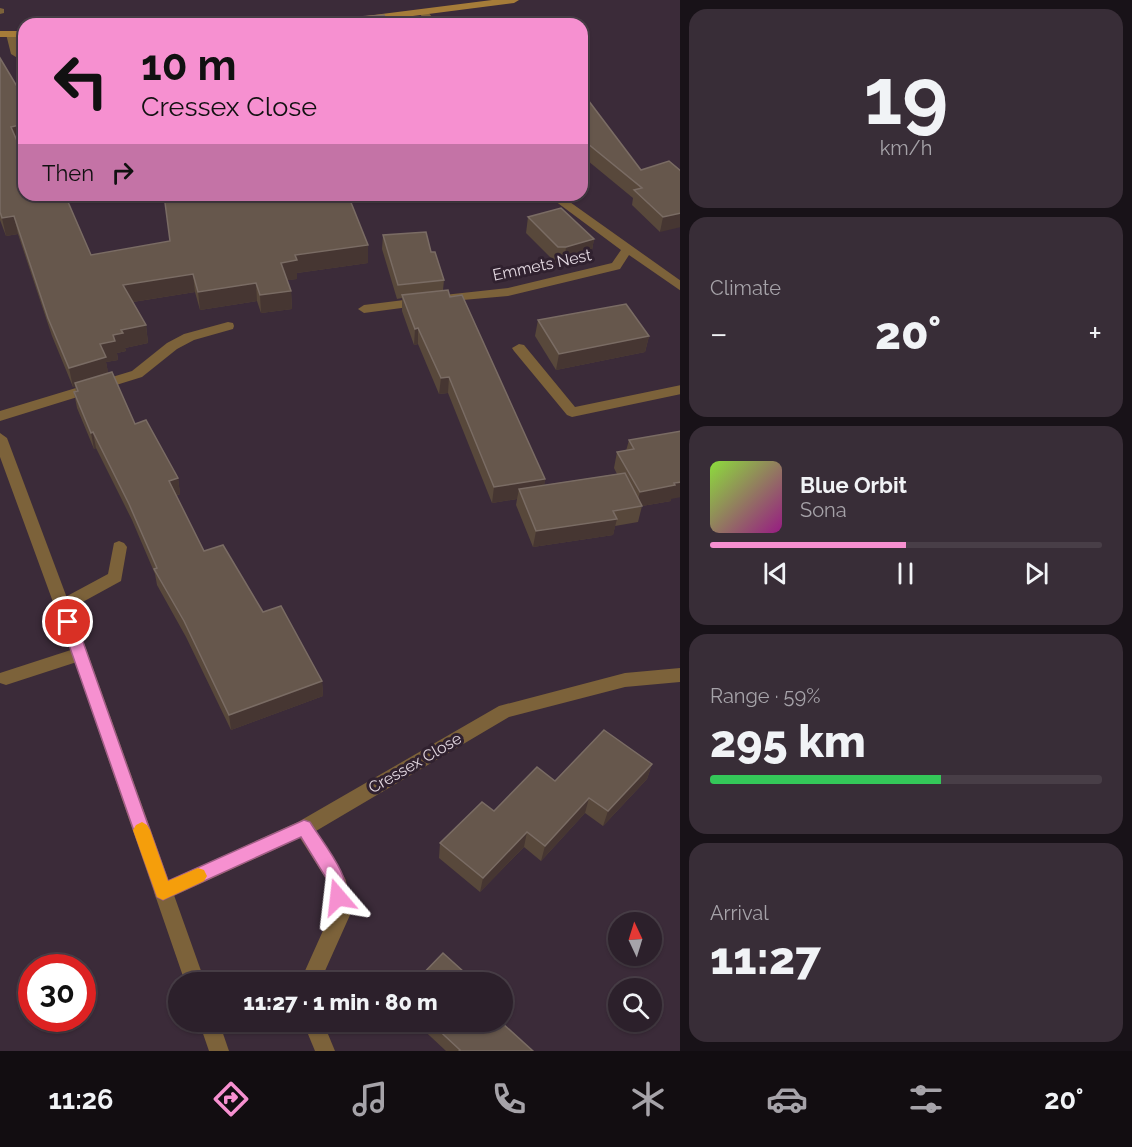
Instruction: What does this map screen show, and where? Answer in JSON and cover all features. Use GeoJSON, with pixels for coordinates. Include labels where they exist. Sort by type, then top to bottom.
{"type":"FeatureCollection","features":[{"type":"Feature","properties":{"kind":"main road"},"geometry":{"type":"LineString","coordinates":[[376,18],[424,13],[455,4],[514,0]]}},
{"type":"Feature","properties":{"kind":"main road"},"geometry":{"type":"LineString","coordinates":[[0,34],[18,34]]}},
{"type":"Feature","properties":{"kind":"street"},"geometry":{"type":"LineString","coordinates":[[424,13],[428,18]]}},
{"type":"Feature","properties":{"kind":"street"},"geometry":{"type":"LineString","coordinates":[[11,34],[18,55]]}},
{"type":"Feature","properties":{"kind":"street","name":"Emmets Nest"},"geometry":{"type":"LineString","coordinates":[[364,309],[508,292],[616,266],[627,250],[561,201]]}},
{"type":"Feature","properties":{"kind":"street"},"geometry":{"type":"LineString","coordinates":[[627,250],[680,286]]}},
{"type":"Feature","properties":{"kind":"street"},"geometry":{"type":"LineString","coordinates":[[0,416],[137,374],[172,346],[189,337],[228,326]]}},
{"type":"Feature","properties":{"kind":"street"},"geometry":{"type":"LineString","coordinates":[[519,348],[572,412],[680,389]]}},
{"type":"Feature","properties":{"kind":"street"},"geometry":{"type":"LineString","coordinates":[[0,438],[80,654],[191,972]]}},
{"type":"Feature","properties":{"kind":"street"},"geometry":{"type":"LineString","coordinates":[[62,606],[115,577],[118,547]]}},
{"type":"Feature","properties":{"kind":"street"},"geometry":{"type":"LineString","coordinates":[[6,678],[80,654]]}},
{"type":"Feature","properties":{"kind":"street","name":"Cressex Close"},"geometry":{"type":"LineString","coordinates":[[163,892],[304,828],[505,711],[625,680],[680,675]]}},
{"type":"Feature","properties":{"kind":"street"},"geometry":{"type":"LineString","coordinates":[[304,828],[337,880],[340,915],[314,972]]}},
{"type":"Feature","properties":{"kind":"street"},"geometry":{"type":"LineString","coordinates":[[212,1032],[219,1051]]}},
{"type":"Feature","properties":{"kind":"street"},"geometry":{"type":"LineString","coordinates":[[317,1032],[325,1051]]}},
{"type":"Feature","properties":{"kind":"building"},"geometry":{"type":"Polygon","coordinates":[[[384,15],[385,18],[347,18],[384,15]]]}},
{"type":"Feature","properties":{"kind":"building"},"geometry":{"type":"Polygon","coordinates":[[[0,58],[18,88],[18,125],[11,127],[18,143],[18,201],[68,201],[91,255],[170,241],[165,201],[350,201],[368,245],[295,255],[297,260],[281,263],[291,291],[260,295],[256,283],[198,292],[193,274],[123,285],[146,325],[121,330],[123,333],[113,335],[115,341],[100,344],[106,357],[69,368],[48,318],[14,216],[2,218],[0,212],[0,58]]]}},
{"type":"Feature","properties":{"kind":"building"},"geometry":{"type":"Polygon","coordinates":[[[588,100],[641,170],[669,161],[680,170],[680,213],[663,217],[634,190],[642,188],[588,144],[588,100]]]}},
{"type":"Feature","properties":{"kind":"building"},"geometry":{"type":"Polygon","coordinates":[[[561,208],[594,239],[558,247],[528,217],[561,208]]]}},
{"type":"Feature","properties":{"kind":"building"},"geometry":{"type":"Polygon","coordinates":[[[426,232],[431,252],[435,252],[444,280],[398,285],[383,235],[426,232]]]}},
{"type":"Feature","properties":{"kind":"building"},"geometry":{"type":"Polygon","coordinates":[[[448,290],[450,297],[462,295],[545,479],[494,487],[449,377],[441,378],[418,328],[415,329],[402,295],[448,290]]]}},
{"type":"Feature","properties":{"kind":"building"},"geometry":{"type":"Polygon","coordinates":[[[626,304],[649,336],[559,354],[538,320],[626,304]]]}},
{"type":"Feature","properties":{"kind":"building"},"geometry":{"type":"Polygon","coordinates":[[[112,372],[135,424],[146,420],[178,478],[169,481],[204,551],[223,545],[263,612],[281,606],[322,681],[229,715],[184,621],[154,569],[157,568],[129,504],[93,432],[91,433],[74,392],[78,391],[75,383],[112,372]]]}},
{"type":"Feature","properties":{"kind":"building"},"geometry":{"type":"Polygon","coordinates":[[[680,431],[680,482],[640,492],[617,452],[634,449],[629,440],[680,431]]]}},
{"type":"Feature","properties":{"kind":"building"},"geometry":{"type":"Polygon","coordinates":[[[625,473],[642,506],[613,511],[617,519],[536,531],[519,489],[625,473]]]}},
{"type":"Feature","properties":{"kind":"building"},"geometry":{"type":"Polygon","coordinates":[[[604,730],[652,764],[608,811],[589,798],[545,846],[527,832],[483,878],[440,843],[482,802],[494,811],[537,767],[555,781],[604,730]]]}},
{"type":"Feature","properties":{"kind":"building"},"geometry":{"type":"Polygon","coordinates":[[[443,953],[464,972],[425,972],[443,953]]]}},
{"type":"Feature","properties":{"kind":"building"},"geometry":{"type":"Polygon","coordinates":[[[441,1032],[512,1032],[533,1051],[459,1051],[441,1032]]]}},
{"type":"Feature","properties":{"kind":"slow traffic"},"geometry":{"type":"LineString","coordinates":[[142,830],[163,892],[198,876]]}},
{"type":"Feature","properties":{"kind":"route"},"geometry":{"type":"LineString","coordinates":[[68,622],[163,892],[304,828],[337,880],[338,897]]}}]}
